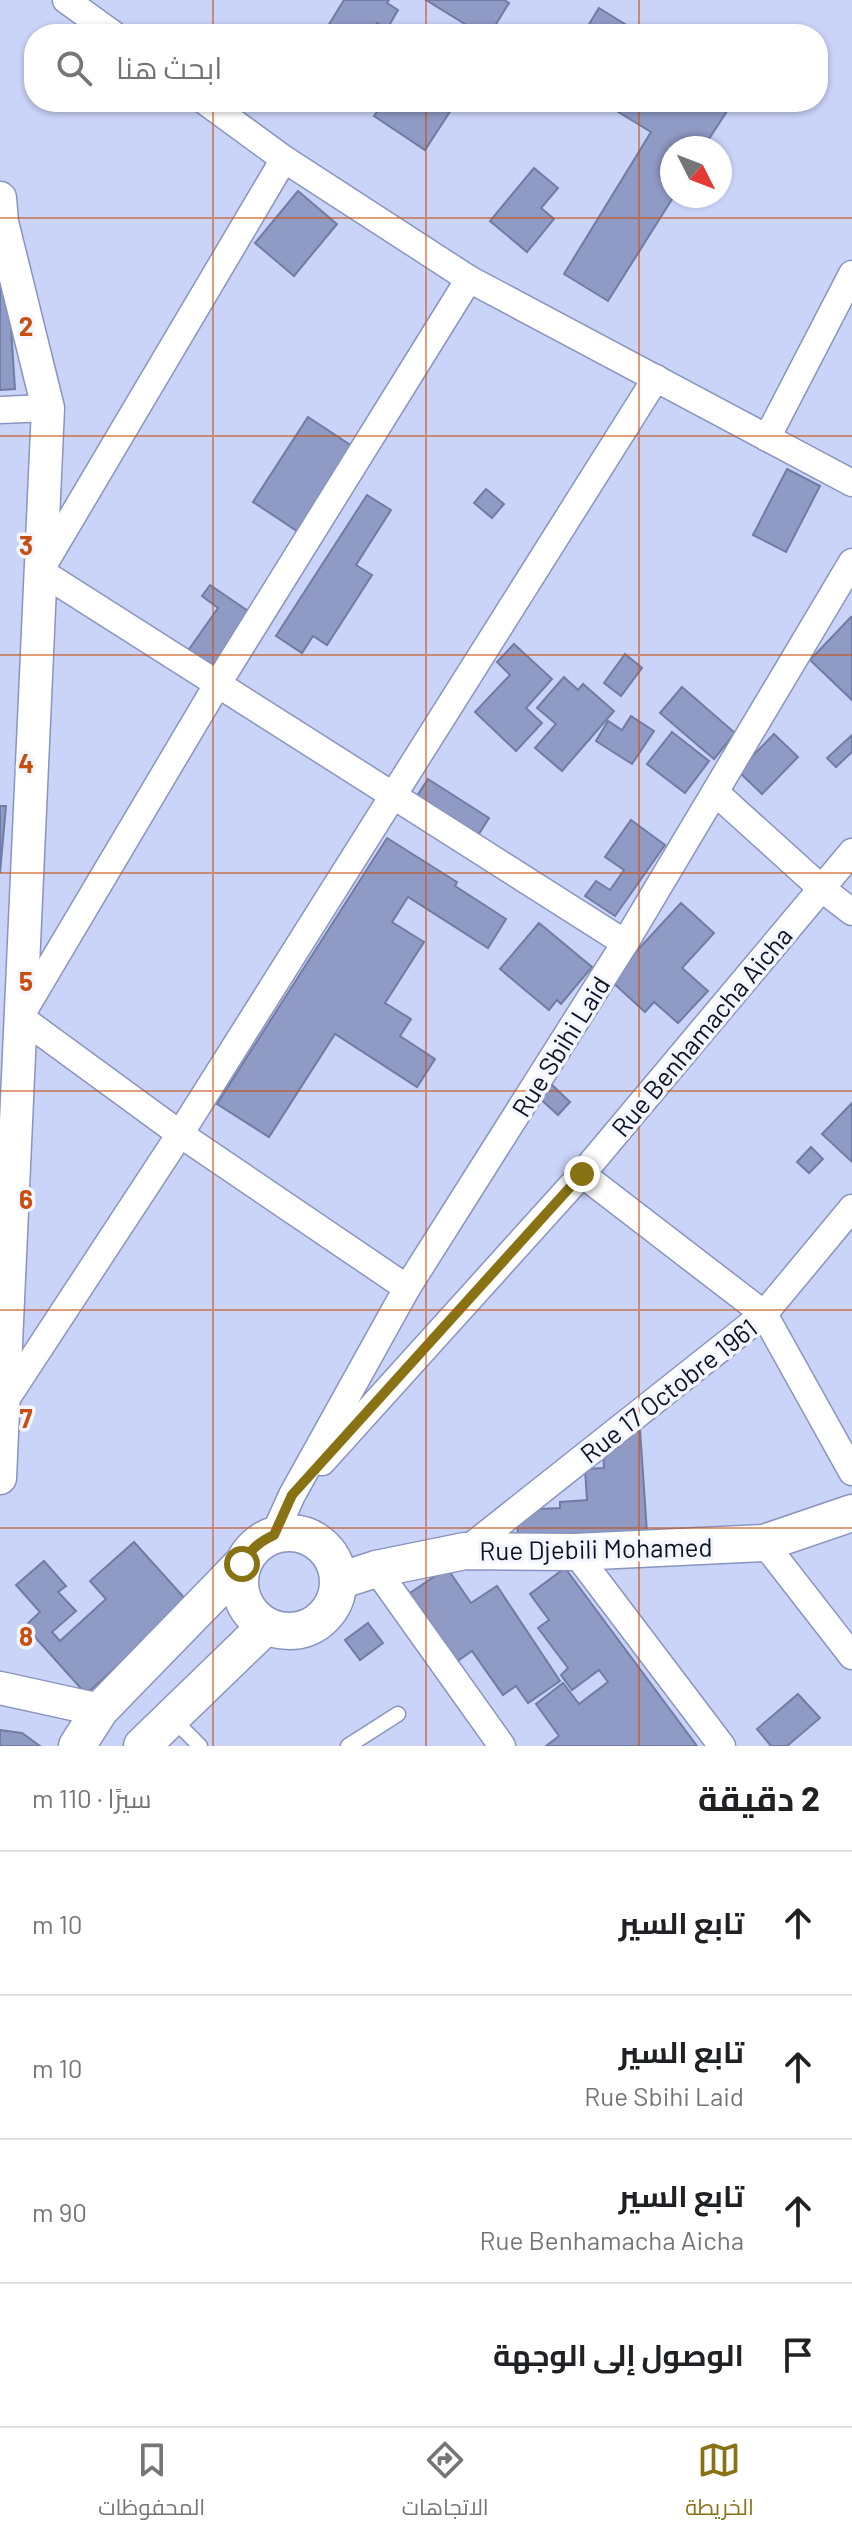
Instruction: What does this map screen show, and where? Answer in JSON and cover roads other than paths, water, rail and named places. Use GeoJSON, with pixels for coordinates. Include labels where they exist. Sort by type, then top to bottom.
{"type":"FeatureCollection","features":[{"type":"Feature","properties":{"kind":"main road","name":"Rue Djebili Mohamed"},"geometry":{"type":"LineString","coordinates":[[339,1581],[376,1569],[465,1551],[575,1552],[764,1543],[852,1513]]}},
{"type":"Feature","properties":{"kind":"main road"},"geometry":{"type":"LineString","coordinates":[[77,1746],[100,1710],[261,1541],[289,1532],[318,1542],[329,1552],[336,1566],[339,1581],[336,1598],[328,1613],[300,1631],[282,1631],[266,1626],[245,1607],[240,1593],[242,1564]]}},
{"type":"Feature","properties":{"kind":"main road"},"geometry":{"type":"LineString","coordinates":[[142,1746],[266,1626]]}},
{"type":"Feature","properties":{"kind":"street"},"geometry":{"type":"LineString","coordinates":[[66,0],[99,24]]}},
{"type":"Feature","properties":{"kind":"street"},"geometry":{"type":"LineString","coordinates":[[220,112],[284,159],[469,279],[852,483]]}},
{"type":"Feature","properties":{"kind":"street"},"geometry":{"type":"LineString","coordinates":[[40,571],[284,159]]}},
{"type":"Feature","properties":{"kind":"street"},"geometry":{"type":"LineString","coordinates":[[0,1478],[6,1220],[20,1017],[48,408],[1,214]]}},
{"type":"Feature","properties":{"kind":"street"},"geometry":{"type":"LineString","coordinates":[[767,438],[852,274]]}},
{"type":"Feature","properties":{"kind":"street"},"geometry":{"type":"LineString","coordinates":[[20,1017],[217,685],[469,279]]}},
{"type":"Feature","properties":{"kind":"street"},"geometry":{"type":"LineString","coordinates":[[2,1404],[180,1134],[656,378]]}},
{"type":"Feature","properties":{"kind":"street"},"geometry":{"type":"LineString","coordinates":[[0,410],[48,408]]}},
{"type":"Feature","properties":{"kind":"street","name":"Rue Sbihi Laid"},"geometry":{"type":"LineString","coordinates":[[274,1535],[292,1495],[407,1288],[625,943],[852,562]]}},
{"type":"Feature","properties":{"kind":"street"},"geometry":{"type":"LineString","coordinates":[[40,571],[625,943]]}},
{"type":"Feature","properties":{"kind":"street"},"geometry":{"type":"LineString","coordinates":[[716,793],[852,912]]}},
{"type":"Feature","properties":{"kind":"street","name":"Rue Benhamacha Aicha"},"geometry":{"type":"LineString","coordinates":[[292,1495],[582,1174],[852,852]]}},
{"type":"Feature","properties":{"kind":"street"},"geometry":{"type":"LineString","coordinates":[[20,1017],[180,1134],[407,1288]]}},
{"type":"Feature","properties":{"kind":"street"},"geometry":{"type":"LineString","coordinates":[[582,1174],[764,1314],[852,1472]]}},
{"type":"Feature","properties":{"kind":"street","name":"Rue 17 Octobre 1961"},"geometry":{"type":"LineString","coordinates":[[465,1551],[764,1314],[852,1208]]}},
{"type":"Feature","properties":{"kind":"street"},"geometry":{"type":"LineString","coordinates":[[764,1543],[852,1656]]}},
{"type":"Feature","properties":{"kind":"street"},"geometry":{"type":"LineString","coordinates":[[575,1552],[722,1746]]}},
{"type":"Feature","properties":{"kind":"street"},"geometry":{"type":"LineString","coordinates":[[376,1569],[502,1746]]}},
{"type":"Feature","properties":{"kind":"street"},"geometry":{"type":"LineString","coordinates":[[0,1688],[100,1710]]}},
{"type":"Feature","properties":{"kind":"lane"},"geometry":{"type":"LineString","coordinates":[[348,1746],[398,1714]]}},
{"type":"Feature","properties":{"kind":"lane"},"geometry":{"type":"LineString","coordinates":[[172,1717],[200,1746]]}}]}
